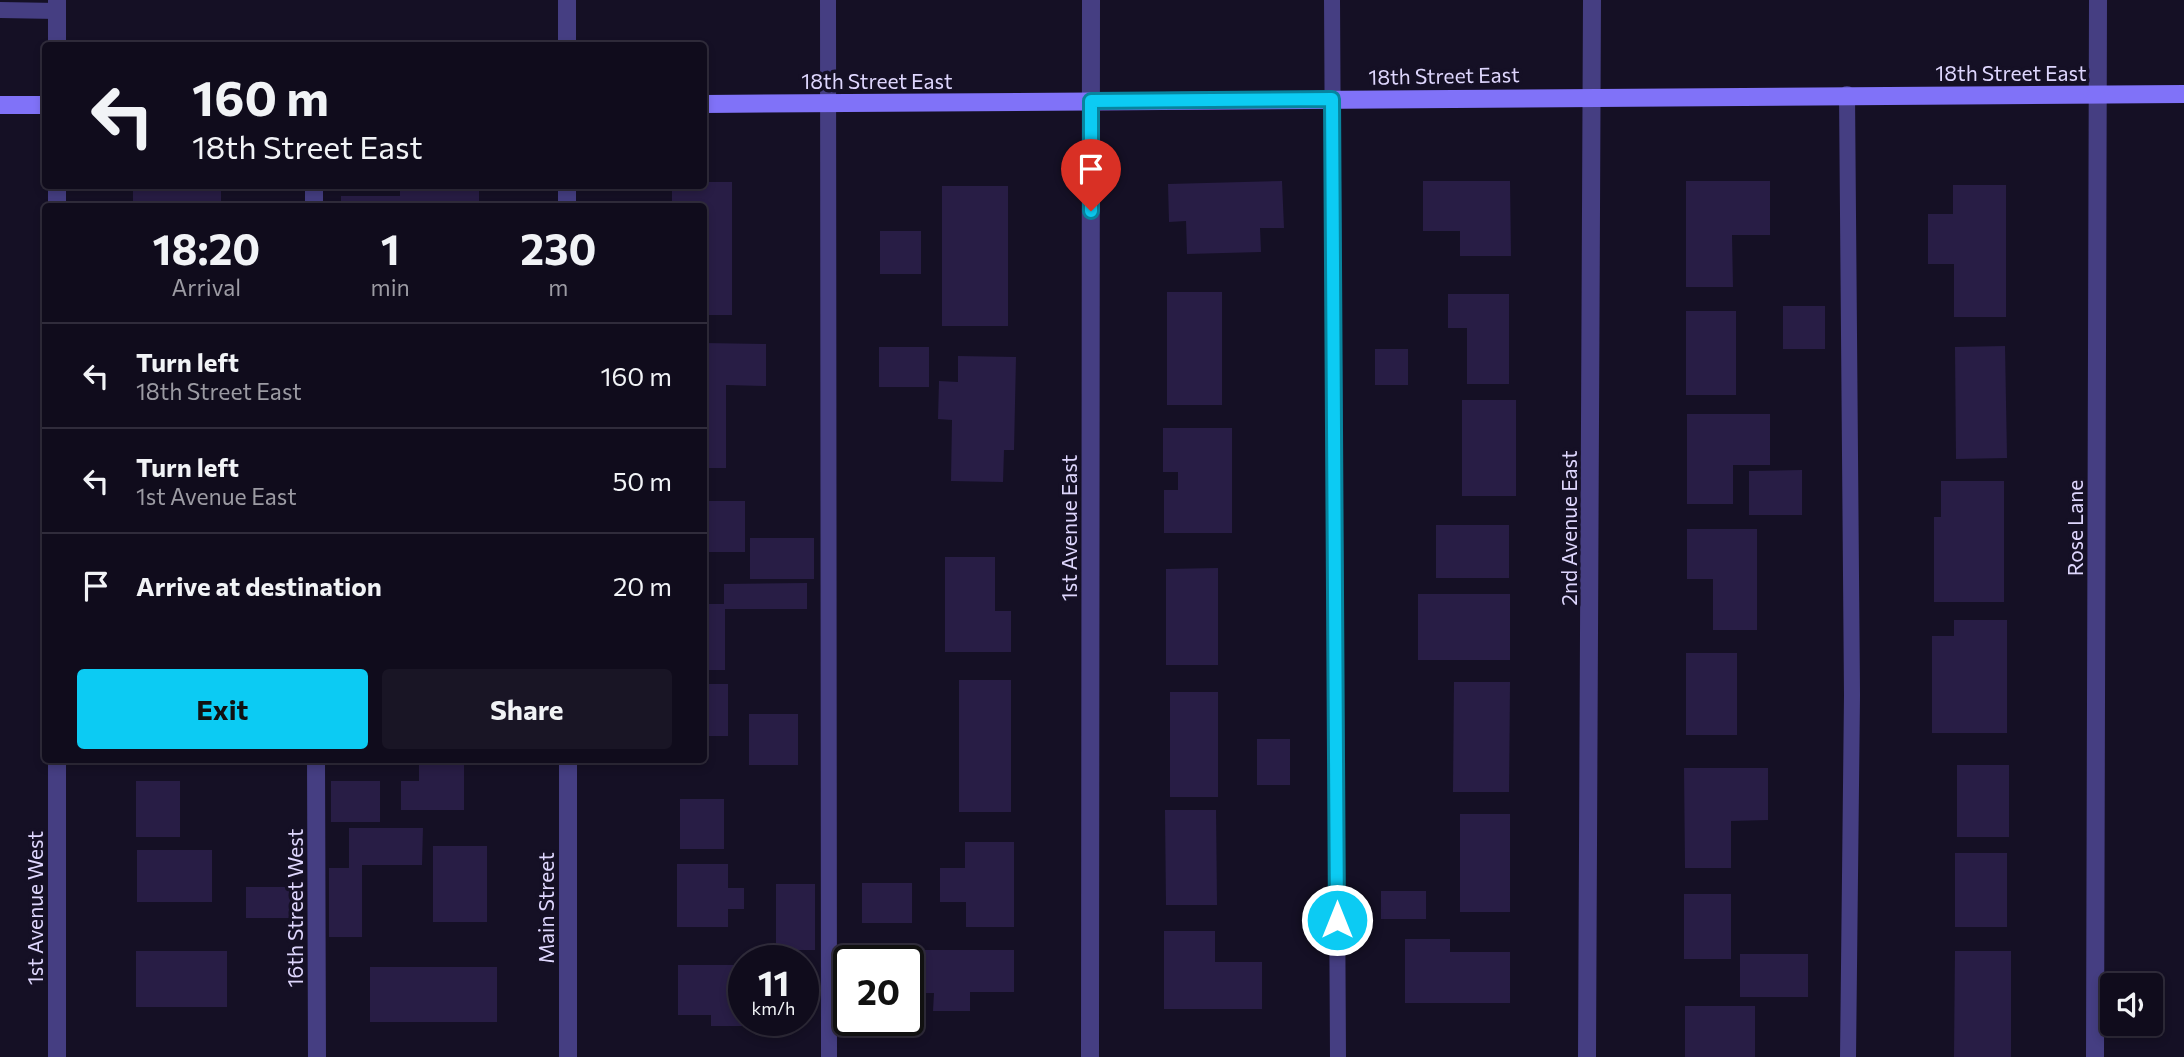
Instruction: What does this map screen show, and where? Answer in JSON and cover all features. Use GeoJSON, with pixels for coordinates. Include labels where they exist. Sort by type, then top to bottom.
{"type":"FeatureCollection","features":[{"type":"Feature","properties":{"kind":"street"},"geometry":{"type":"LineString","coordinates":[[567,0],[567,42]]}},
{"type":"Feature","properties":{"kind":"street","name":"1st Avenue East"},"geometry":{"type":"LineString","coordinates":[[1090,1057],[1091,0]]}},
{"type":"Feature","properties":{"kind":"street","name":"2nd Avenue East"},"geometry":{"type":"LineString","coordinates":[[1587,1057],[1592,0]]}},
{"type":"Feature","properties":{"kind":"street","name":"Rose Lane"},"geometry":{"type":"LineString","coordinates":[[2095,1057],[2098,0]]}},
{"type":"Feature","properties":{"kind":"street"},"geometry":{"type":"LineString","coordinates":[[57,6],[57,42]]}},
{"type":"Feature","properties":{"kind":"street","name":"18th Street East"},"geometry":{"type":"LineString","coordinates":[[707,104],[1847,94],[2184,94]]}},
{"type":"Feature","properties":{"kind":"street"},"geometry":{"type":"LineString","coordinates":[[0,104],[42,105]]}},
{"type":"Feature","properties":{"kind":"street","name":"1st Avenue West"},"geometry":{"type":"LineString","coordinates":[[57,763],[57,1057]]}},
{"type":"Feature","properties":{"kind":"street","name":"16th Street West"},"geometry":{"type":"LineString","coordinates":[[316,763],[317,1057]]}},
{"type":"Feature","properties":{"kind":"street","name":"Main Street"},"geometry":{"type":"LineString","coordinates":[[568,763],[568,1057]]}},
{"type":"Feature","properties":{"kind":"lane"},"geometry":{"type":"LineString","coordinates":[[828,0],[829,1057]]}},
{"type":"Feature","properties":{"kind":"lane"},"geometry":{"type":"LineString","coordinates":[[1332,0],[1338,1057]]}},
{"type":"Feature","properties":{"kind":"lane"},"geometry":{"type":"LineString","coordinates":[[0,10],[57,6]]}},
{"type":"Feature","properties":{"kind":"lane"},"geometry":{"type":"LineString","coordinates":[[1847,94],[1852,695],[1847,1057]]}},
{"type":"Feature","properties":{"kind":"building"},"geometry":{"type":"Polygon","coordinates":[[[1282,181],[1284,228],[1260,228],[1261,252],[1187,254],[1186,221],[1169,222],[1168,184],[1282,181]]]}},
{"type":"Feature","properties":{"kind":"building"},"geometry":{"type":"Polygon","coordinates":[[[1423,181],[1510,181],[1511,256],[1460,256],[1460,231],[1423,231],[1423,181]]]}},
{"type":"Feature","properties":{"kind":"building"},"geometry":{"type":"Polygon","coordinates":[[[1686,181],[1770,181],[1770,235],[1732,235],[1733,287],[1686,287],[1686,181]]]}},
{"type":"Feature","properties":{"kind":"building"},"geometry":{"type":"Polygon","coordinates":[[[707,182],[732,182],[732,315],[707,315],[707,203],[672,203],[672,189],[707,189],[707,182]]]}},
{"type":"Feature","properties":{"kind":"building"},"geometry":{"type":"Polygon","coordinates":[[[1953,185],[2006,185],[2006,317],[1954,317],[1954,264],[1928,264],[1928,214],[1953,214],[1953,185]]]}},
{"type":"Feature","properties":{"kind":"building"},"geometry":{"type":"Polygon","coordinates":[[[942,186],[1008,186],[1008,326],[942,326],[942,186]]]}},
{"type":"Feature","properties":{"kind":"building"},"geometry":{"type":"Polygon","coordinates":[[[133,189],[221,189],[221,203],[133,203],[133,189]]]}},
{"type":"Feature","properties":{"kind":"building"},"geometry":{"type":"Polygon","coordinates":[[[400,189],[479,189],[479,203],[341,203],[341,196],[400,196],[400,189]]]}},
{"type":"Feature","properties":{"kind":"building"},"geometry":{"type":"Polygon","coordinates":[[[880,231],[921,231],[921,274],[880,274],[880,231]]]}},
{"type":"Feature","properties":{"kind":"building"},"geometry":{"type":"Polygon","coordinates":[[[1167,292],[1222,292],[1222,405],[1167,405],[1167,292]]]}},
{"type":"Feature","properties":{"kind":"building"},"geometry":{"type":"Polygon","coordinates":[[[1448,294],[1509,294],[1509,384],[1467,384],[1467,328],[1448,328],[1448,294]]]}},
{"type":"Feature","properties":{"kind":"building"},"geometry":{"type":"Polygon","coordinates":[[[1783,306],[1825,306],[1825,349],[1783,349],[1783,306]]]}},
{"type":"Feature","properties":{"kind":"building"},"geometry":{"type":"Polygon","coordinates":[[[1686,311],[1736,311],[1736,395],[1686,395],[1686,311]]]}},
{"type":"Feature","properties":{"kind":"building"},"geometry":{"type":"Polygon","coordinates":[[[707,343],[766,344],[766,386],[726,385],[726,468],[707,468],[707,343]]]}},
{"type":"Feature","properties":{"kind":"building"},"geometry":{"type":"Polygon","coordinates":[[[2005,346],[2007,458],[1956,459],[1955,347],[2005,346]]]}},
{"type":"Feature","properties":{"kind":"building"},"geometry":{"type":"Polygon","coordinates":[[[879,347],[929,347],[929,387],[879,387],[879,347]]]}},
{"type":"Feature","properties":{"kind":"building"},"geometry":{"type":"Polygon","coordinates":[[[1375,349],[1408,349],[1408,385],[1375,385],[1375,349]]]}},
{"type":"Feature","properties":{"kind":"building"},"geometry":{"type":"Polygon","coordinates":[[[958,356],[1016,357],[1014,450],[1004,450],[1003,482],[951,481],[952,420],[938,419],[939,381],[958,382],[958,356]]]}},
{"type":"Feature","properties":{"kind":"building"},"geometry":{"type":"Polygon","coordinates":[[[1462,400],[1516,400],[1516,496],[1462,496],[1462,400]]]}},
{"type":"Feature","properties":{"kind":"building"},"geometry":{"type":"Polygon","coordinates":[[[1687,414],[1770,414],[1770,465],[1733,465],[1733,504],[1687,504],[1687,414]]]}},
{"type":"Feature","properties":{"kind":"building"},"geometry":{"type":"Polygon","coordinates":[[[1163,428],[1232,428],[1232,533],[1164,533],[1164,490],[1178,490],[1178,472],[1163,472],[1163,428]]]}},
{"type":"Feature","properties":{"kind":"building"},"geometry":{"type":"Polygon","coordinates":[[[1802,470],[1802,515],[1749,515],[1749,471],[1802,470]]]}},
{"type":"Feature","properties":{"kind":"building"},"geometry":{"type":"Polygon","coordinates":[[[1941,481],[2004,481],[2004,602],[1934,602],[1934,517],[1941,517],[1941,481]]]}},
{"type":"Feature","properties":{"kind":"building"},"geometry":{"type":"Polygon","coordinates":[[[707,501],[745,501],[745,552],[707,552],[707,501]]]}},
{"type":"Feature","properties":{"kind":"building"},"geometry":{"type":"Polygon","coordinates":[[[1436,525],[1509,525],[1509,578],[1436,578],[1436,525]]]}},
{"type":"Feature","properties":{"kind":"building"},"geometry":{"type":"Polygon","coordinates":[[[1687,529],[1757,529],[1757,630],[1713,630],[1713,579],[1687,579],[1687,529]]]}},
{"type":"Feature","properties":{"kind":"building"},"geometry":{"type":"Polygon","coordinates":[[[750,538],[814,538],[814,579],[750,579],[750,538]]]}},
{"type":"Feature","properties":{"kind":"building"},"geometry":{"type":"Polygon","coordinates":[[[945,557],[995,557],[995,611],[1011,611],[1011,652],[945,652],[945,557]]]}},
{"type":"Feature","properties":{"kind":"building"},"geometry":{"type":"Polygon","coordinates":[[[1218,568],[1218,665],[1166,665],[1166,569],[1218,568]]]}},
{"type":"Feature","properties":{"kind":"building"},"geometry":{"type":"Polygon","coordinates":[[[807,583],[807,609],[725,609],[725,670],[707,670],[707,604],[724,604],[724,584],[807,583]]]}},
{"type":"Feature","properties":{"kind":"building"},"geometry":{"type":"Polygon","coordinates":[[[1418,594],[1510,594],[1510,660],[1418,660],[1418,594]]]}},
{"type":"Feature","properties":{"kind":"building"},"geometry":{"type":"Polygon","coordinates":[[[1954,620],[2007,620],[2007,733],[1932,733],[1932,636],[1954,636],[1954,620]]]}},
{"type":"Feature","properties":{"kind":"building"},"geometry":{"type":"Polygon","coordinates":[[[1686,653],[1737,653],[1737,735],[1686,735],[1686,653]]]}},
{"type":"Feature","properties":{"kind":"building"},"geometry":{"type":"Polygon","coordinates":[[[959,680],[1011,680],[1011,812],[959,812],[959,680]]]}},
{"type":"Feature","properties":{"kind":"building"},"geometry":{"type":"Polygon","coordinates":[[[1454,682],[1510,682],[1509,792],[1453,792],[1454,682]]]}},
{"type":"Feature","properties":{"kind":"building"},"geometry":{"type":"Polygon","coordinates":[[[707,684],[728,684],[728,736],[707,736],[707,684]]]}},
{"type":"Feature","properties":{"kind":"building"},"geometry":{"type":"Polygon","coordinates":[[[1170,692],[1218,692],[1218,797],[1170,797],[1170,692]]]}},
{"type":"Feature","properties":{"kind":"building"},"geometry":{"type":"Polygon","coordinates":[[[749,714],[798,714],[798,765],[749,765],[749,714]]]}},
{"type":"Feature","properties":{"kind":"building"},"geometry":{"type":"Polygon","coordinates":[[[1257,739],[1290,739],[1290,785],[1257,785],[1257,739]]]}},
{"type":"Feature","properties":{"kind":"building"},"geometry":{"type":"Polygon","coordinates":[[[419,763],[464,763],[464,810],[401,810],[401,781],[419,781],[419,763]]]}},
{"type":"Feature","properties":{"kind":"building"},"geometry":{"type":"Polygon","coordinates":[[[1957,765],[2009,765],[2009,837],[1957,837],[1957,765]]]}},
{"type":"Feature","properties":{"kind":"building"},"geometry":{"type":"Polygon","coordinates":[[[1684,768],[1768,768],[1768,820],[1731,821],[1731,868],[1685,868],[1684,768]]]}},
{"type":"Feature","properties":{"kind":"building"},"geometry":{"type":"Polygon","coordinates":[[[136,781],[180,781],[180,837],[136,837],[136,781]]]}},
{"type":"Feature","properties":{"kind":"building"},"geometry":{"type":"Polygon","coordinates":[[[331,781],[380,781],[380,822],[331,822],[331,781]]]}},
{"type":"Feature","properties":{"kind":"building"},"geometry":{"type":"Polygon","coordinates":[[[680,799],[724,799],[724,849],[680,849],[680,799]]]}},
{"type":"Feature","properties":{"kind":"building"},"geometry":{"type":"Polygon","coordinates":[[[1165,810],[1216,810],[1217,905],[1166,905],[1165,810]]]}},
{"type":"Feature","properties":{"kind":"building"},"geometry":{"type":"Polygon","coordinates":[[[1460,814],[1510,814],[1510,912],[1460,912],[1460,814]]]}},
{"type":"Feature","properties":{"kind":"building"},"geometry":{"type":"Polygon","coordinates":[[[349,828],[423,828],[422,865],[362,865],[362,937],[329,937],[329,868],[349,868],[349,828]]]}},
{"type":"Feature","properties":{"kind":"building"},"geometry":{"type":"Polygon","coordinates":[[[965,842],[1014,842],[1014,927],[966,927],[966,902],[940,902],[940,868],[965,868],[965,842]]]}},
{"type":"Feature","properties":{"kind":"building"},"geometry":{"type":"Polygon","coordinates":[[[433,846],[487,846],[487,922],[433,922],[433,846]]]}},
{"type":"Feature","properties":{"kind":"building"},"geometry":{"type":"Polygon","coordinates":[[[137,850],[212,850],[212,902],[137,902],[137,850]]]}},
{"type":"Feature","properties":{"kind":"building"},"geometry":{"type":"Polygon","coordinates":[[[1955,853],[2007,853],[2007,927],[1955,927],[1955,853]]]}},
{"type":"Feature","properties":{"kind":"building"},"geometry":{"type":"Polygon","coordinates":[[[677,864],[728,864],[728,888],[744,888],[744,909],[728,909],[728,927],[677,927],[677,864]]]}},
{"type":"Feature","properties":{"kind":"building"},"geometry":{"type":"Polygon","coordinates":[[[862,883],[912,883],[912,923],[862,923],[862,883]]]}},
{"type":"Feature","properties":{"kind":"building"},"geometry":{"type":"Polygon","coordinates":[[[776,884],[815,884],[815,945],[776,945],[776,884]]]}},
{"type":"Feature","properties":{"kind":"building"},"geometry":{"type":"Polygon","coordinates":[[[246,887],[293,887],[293,918],[246,918],[246,887]]]}},
{"type":"Feature","properties":{"kind":"building"},"geometry":{"type":"Polygon","coordinates":[[[1381,891],[1426,891],[1426,919],[1381,919],[1381,891]]]}},
{"type":"Feature","properties":{"kind":"building"},"geometry":{"type":"Polygon","coordinates":[[[1684,894],[1731,894],[1731,959],[1684,959],[1684,894]]]}},
{"type":"Feature","properties":{"kind":"building"},"geometry":{"type":"Polygon","coordinates":[[[1164,931],[1215,931],[1215,962],[1262,962],[1262,1009],[1164,1009],[1164,931]]]}},
{"type":"Feature","properties":{"kind":"building"},"geometry":{"type":"Polygon","coordinates":[[[1405,939],[1450,939],[1450,952],[1510,952],[1510,1003],[1405,1003],[1405,939]]]}},
{"type":"Feature","properties":{"kind":"building"},"geometry":{"type":"Polygon","coordinates":[[[924,950],[1014,950],[1014,992],[970,992],[970,1011],[933,1011],[934,993],[924,993],[924,950]]]}},
{"type":"Feature","properties":{"kind":"building"},"geometry":{"type":"Polygon","coordinates":[[[136,951],[227,951],[227,1007],[136,1007],[136,951]]]}},
{"type":"Feature","properties":{"kind":"building"},"geometry":{"type":"Polygon","coordinates":[[[1955,951],[2011,951],[2011,1057],[1954,1057],[1955,951]]]}},
{"type":"Feature","properties":{"kind":"building"},"geometry":{"type":"Polygon","coordinates":[[[1740,954],[1808,954],[1808,997],[1740,997],[1740,954]]]}},
{"type":"Feature","properties":{"kind":"building"},"geometry":{"type":"Polygon","coordinates":[[[678,965],[728,965],[728,1026],[711,1026],[711,1015],[678,1015],[678,965]]]}},
{"type":"Feature","properties":{"kind":"building"},"geometry":{"type":"Polygon","coordinates":[[[370,967],[497,967],[497,1022],[370,1022],[370,967]]]}},
{"type":"Feature","properties":{"kind":"building"},"geometry":{"type":"Polygon","coordinates":[[[1685,1006],[1755,1006],[1755,1057],[1685,1057],[1685,1006]]]}},
{"type":"Feature","properties":{"kind":"route"},"geometry":{"type":"LineString","coordinates":[[1091,211],[1091,101],[1332,99],[1337,920]]}}]}
